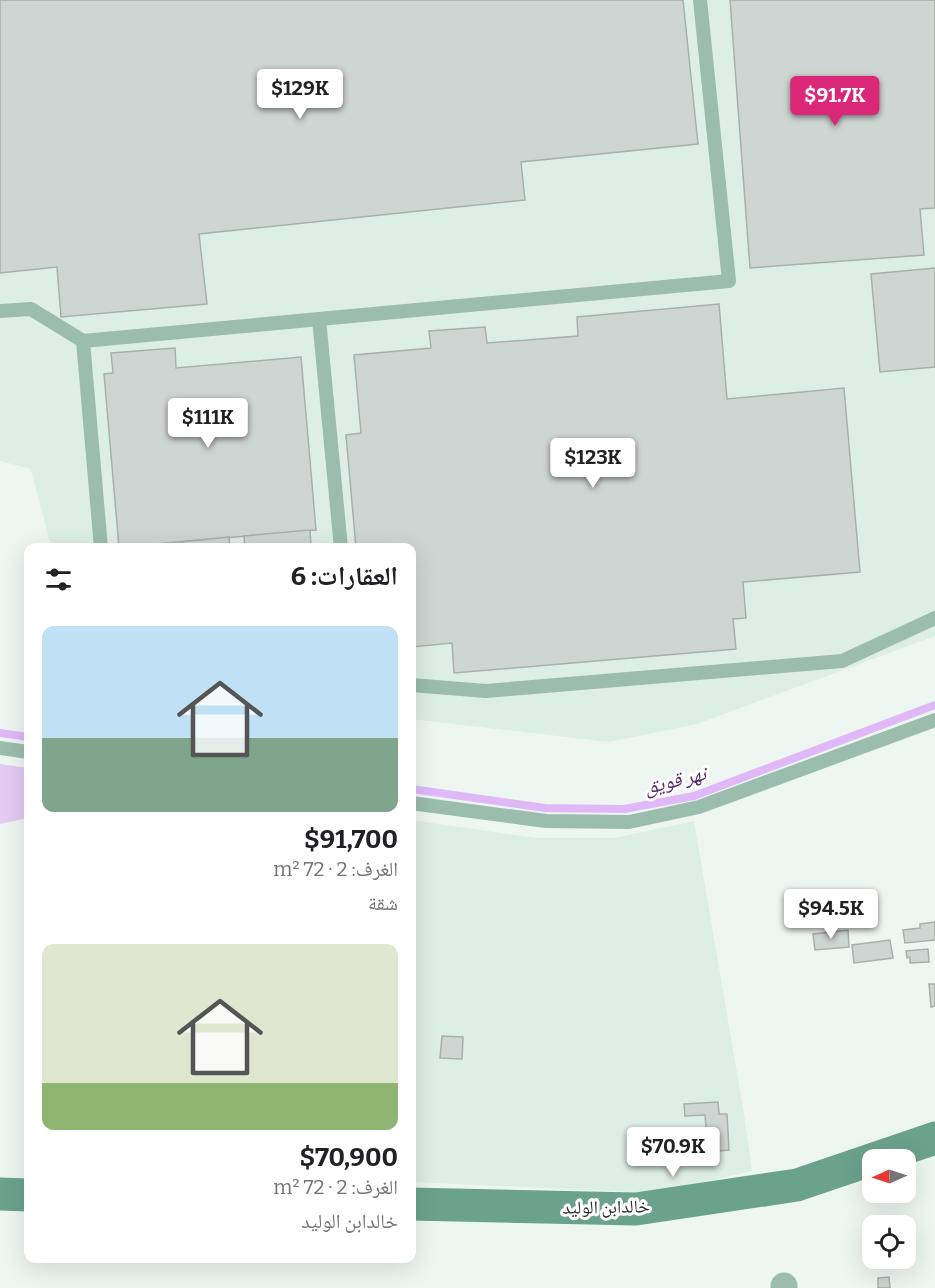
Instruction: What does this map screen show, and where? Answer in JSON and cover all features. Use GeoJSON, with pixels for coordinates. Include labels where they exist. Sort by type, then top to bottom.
{"type":"FeatureCollection","features":[{"type":"Feature","properties":{"kind":"main road","name":"خالدابن الوليد"},"geometry":{"type":"LineString","coordinates":[[416,1204],[636,1209],[797,1185],[935,1138]]}},
{"type":"Feature","properties":{"kind":"main road"},"geometry":{"type":"LineString","coordinates":[[0,1194],[24,1195]]}},
{"type":"Feature","properties":{"kind":"lane"},"geometry":{"type":"LineString","coordinates":[[0,311],[30,309],[83,341],[729,281],[700,0]]}},
{"type":"Feature","properties":{"kind":"lane"},"geometry":{"type":"LineString","coordinates":[[320,319],[341,543]]}},
{"type":"Feature","properties":{"kind":"lane"},"geometry":{"type":"LineString","coordinates":[[83,341],[101,543]]}},
{"type":"Feature","properties":{"kind":"lane"},"geometry":{"type":"LineString","coordinates":[[416,685],[486,691],[842,661],[935,618]]}},
{"type":"Feature","properties":{"kind":"lane"},"geometry":{"type":"LineString","coordinates":[[416,804],[546,821],[629,822],[699,807],[935,720]]}},
{"type":"Feature","properties":{"kind":"lane"},"geometry":{"type":"LineString","coordinates":[[0,748],[24,751]]}},
{"type":"Feature","properties":{"kind":"shaded area"},"geometry":{"type":"Polygon","coordinates":[[[0,0],[935,0],[935,636],[697,724],[609,742],[416,720],[416,543],[50,543],[31,469],[0,461],[0,0]]]}},
{"type":"Feature","properties":{"kind":"shaded area"},"geometry":{"type":"Polygon","coordinates":[[[0,764],[24,767],[24,819],[0,824],[0,764]]]}},
{"type":"Feature","properties":{"kind":"shaded area"},"geometry":{"type":"Polygon","coordinates":[[[416,821],[536,838],[614,838],[694,821],[752,1171],[655,1193],[416,1182],[416,821]]]}},
{"type":"Feature","properties":{"kind":"building"},"geometry":{"type":"Polygon","coordinates":[[[0,0],[683,0],[698,144],[521,162],[525,200],[199,234],[207,304],[61,317],[57,267],[0,273],[0,0]]]}},
{"type":"Feature","properties":{"kind":"building"},"geometry":{"type":"Polygon","coordinates":[[[730,0],[935,0],[935,208],[920,209],[924,255],[750,268],[730,0]]]}},
{"type":"Feature","properties":{"kind":"building"},"geometry":{"type":"Polygon","coordinates":[[[935,268],[935,367],[880,372],[871,274],[935,268]]]}},
{"type":"Feature","properties":{"kind":"building"},"geometry":{"type":"Polygon","coordinates":[[[719,304],[727,399],[844,388],[860,572],[743,582],[746,618],[733,619],[736,649],[454,673],[452,643],[416,647],[416,543],[356,543],[346,435],[361,433],[354,355],[431,348],[429,331],[485,327],[487,343],[578,336],[577,317],[719,304]]]}},
{"type":"Feature","properties":{"kind":"building"},"geometry":{"type":"Polygon","coordinates":[[[175,348],[176,368],[301,357],[316,530],[165,543],[119,543],[104,374],[113,373],[111,353],[175,348]]]}},
{"type":"Feature","properties":{"kind":"building"},"geometry":{"type":"Polygon","coordinates":[[[310,530],[311,543],[245,543],[244,536],[310,530]]]}},
{"type":"Feature","properties":{"kind":"building"},"geometry":{"type":"Polygon","coordinates":[[[229,537],[230,543],[180,543],[229,537]]]}},
{"type":"Feature","properties":{"kind":"building"},"geometry":{"type":"Polygon","coordinates":[[[935,922],[935,940],[905,943],[903,930],[920,928],[920,924],[935,922]]]}},
{"type":"Feature","properties":{"kind":"building"},"geometry":{"type":"Polygon","coordinates":[[[848,930],[849,947],[815,950],[813,934],[848,930]]]}},
{"type":"Feature","properties":{"kind":"building"},"geometry":{"type":"Polygon","coordinates":[[[890,940],[893,958],[854,963],[852,945],[890,940]]]}},
{"type":"Feature","properties":{"kind":"building"},"geometry":{"type":"Polygon","coordinates":[[[928,949],[929,962],[910,963],[910,957],[907,958],[906,951],[928,949]]]}},
{"type":"Feature","properties":{"kind":"building"},"geometry":{"type":"Polygon","coordinates":[[[929,984],[935,984],[935,1006],[931,1007],[929,984]]]}},
{"type":"Feature","properties":{"kind":"building"},"geometry":{"type":"Polygon","coordinates":[[[442,1036],[463,1037],[462,1059],[440,1058],[442,1036]]]}},
{"type":"Feature","properties":{"kind":"building"},"geometry":{"type":"Polygon","coordinates":[[[718,1102],[719,1114],[727,1114],[729,1150],[708,1152],[705,1115],[685,1116],[684,1104],[718,1102]]]}},
{"type":"Feature","properties":{"kind":"building"},"geometry":{"type":"Polygon","coordinates":[[[889,1277],[890,1288],[878,1288],[878,1278],[889,1277]]]}},
{"type":"Feature","properties":{"kind":"waterway","name":"نهر قويق"},"geometry":{"type":"LineString","coordinates":[[416,790],[545,808],[624,809],[694,796],[935,705]]}},
{"type":"Feature","properties":{"kind":"waterway","name":"نهر قويق"},"geometry":{"type":"LineString","coordinates":[[0,733],[24,736]]}}]}
